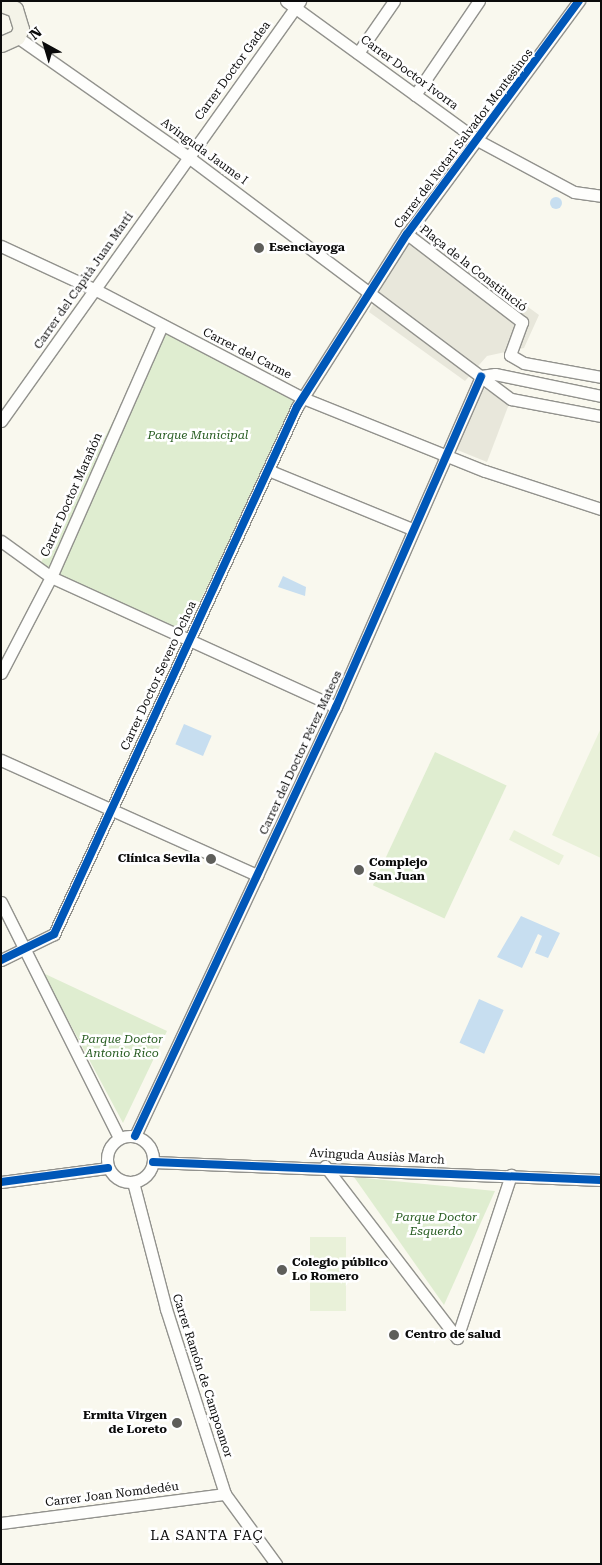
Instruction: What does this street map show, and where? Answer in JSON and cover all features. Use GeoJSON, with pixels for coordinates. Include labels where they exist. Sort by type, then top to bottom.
{"type":"FeatureCollection","features":[{"type":"Feature","properties":{"kind":"street"},"geometry":{"type":"LineString","coordinates":[[358,53],[394,1]]}},
{"type":"Feature","properties":{"kind":"street"},"geometry":{"type":"LineString","coordinates":[[415,95],[479,1]]}},
{"type":"Feature","properties":{"kind":"street","name":"Carrer del Notari Salvador Montesinos"},"geometry":{"type":"LineString","coordinates":[[304,398],[372,294],[407,234],[479,141],[579,1]]}},
{"type":"Feature","properties":{"kind":"street","name":"Carrer Doctor Ivorra"},"geometry":{"type":"LineString","coordinates":[[294,4],[479,141],[574,192],[601,196]]}},
{"type":"Feature","properties":{"kind":"street","name":"Carrer Doctor Gadea"},"geometry":{"type":"LineString","coordinates":[[187,156],[294,4]]}},
{"type":"Feature","properties":{"kind":"street"},"geometry":{"type":"LineString","coordinates":[[1,44],[17,37],[21,19],[12,5]]}},
{"type":"Feature","properties":{"kind":"street","name":"Avinguda Jaume I"},"geometry":{"type":"LineString","coordinates":[[17,37],[187,156],[372,294]]}},
{"type":"Feature","properties":{"kind":"street","name":"Carrer del Capità Juan Martí"},"geometry":{"type":"LineString","coordinates":[[1,421],[96,290],[187,156]]}},
{"type":"Feature","properties":{"kind":"street","name":"Plaça de la Constitució"},"geometry":{"type":"LineString","coordinates":[[407,234],[522,322],[510,355],[524,363],[601,377]]}},
{"type":"Feature","properties":{"kind":"street","name":"Carrer del Carme"},"geometry":{"type":"LineString","coordinates":[[1,246],[96,290],[304,398],[448,455],[601,509]]}},
{"type":"Feature","properties":{"kind":"street"},"geometry":{"type":"LineString","coordinates":[[372,294],[511,399],[601,416]]}},
{"type":"Feature","properties":{"kind":"street","name":"Carrer Doctor Marañón"},"geometry":{"type":"LineString","coordinates":[[1,673],[51,577],[162,325]]}},
{"type":"Feature","properties":{"kind":"street"},"geometry":{"type":"LineString","coordinates":[[481,376],[494,374],[601,396]]}},
{"type":"Feature","properties":{"kind":"street","name":"Carrer del Doctor Pérez Mateos"},"geometry":{"type":"LineString","coordinates":[[135,1136],[336,707],[412,529],[448,455],[481,376]]}},
{"type":"Feature","properties":{"kind":"street","name":"Carrer Doctor Severo Ochoa"},"geometry":{"type":"LineString","coordinates":[[1,960],[24,951],[54,934],[108,808],[304,398]]}},
{"type":"Feature","properties":{"kind":"street"},"geometry":{"type":"LineString","coordinates":[[268,470],[412,529]]}},
{"type":"Feature","properties":{"kind":"street"},"geometry":{"type":"LineString","coordinates":[[1,541],[51,577],[189,638],[336,707]]}},
{"type":"Feature","properties":{"kind":"street"},"geometry":{"type":"LineString","coordinates":[[1,760],[257,875]]}},
{"type":"Feature","properties":{"kind":"street"},"geometry":{"type":"LineString","coordinates":[[1,902],[119,1138]]}},
{"type":"Feature","properties":{"kind":"street"},"geometry":{"type":"LineString","coordinates":[[135,1136],[150,1147],[153,1162],[147,1174],[133,1182],[119,1180],[108,1168],[108,1152],[119,1138],[135,1136]]}},
{"type":"Feature","properties":{"kind":"street","name":"Avinguda Ausiàs March"},"geometry":{"type":"LineString","coordinates":[[153,1162],[325,1166],[601,1180]]}},
{"type":"Feature","properties":{"kind":"street"},"geometry":{"type":"LineString","coordinates":[[325,1166],[457,1338],[511,1175]]}},
{"type":"Feature","properties":{"kind":"street"},"geometry":{"type":"LineString","coordinates":[[1,1182],[108,1168]]}},
{"type":"Feature","properties":{"kind":"street","name":"Carrer Ramón de Campoamor"},"geometry":{"type":"LineString","coordinates":[[133,1182],[166,1309],[225,1494],[276,1564]]}},
{"type":"Feature","properties":{"kind":"street","name":"Carrer Joan Nomdedéu"},"geometry":{"type":"LineString","coordinates":[[1,1523],[225,1494]]}},
{"type":"Feature","properties":{"kind":"green space","name":"Parque Municipal"},"geometry":{"type":"Polygon","coordinates":[[[162,325],[304,397],[179,642],[37,570],[162,325]]]}},
{"type":"Feature","properties":{"kind":"green space"},"geometry":{"type":"Polygon","coordinates":[[[601,728],[601,858],[552,835],[601,728]]]}},
{"type":"Feature","properties":{"kind":"green space"},"geometry":{"type":"Polygon","coordinates":[[[435,752],[507,785],[444,919],[373,885],[435,752]]]}},
{"type":"Feature","properties":{"kind":"green space"},"geometry":{"type":"Polygon","coordinates":[[[514,830],[564,855],[559,865],[509,840],[514,830]]]}},
{"type":"Feature","properties":{"kind":"green space","name":"Parque Doctor Antonio Rico"},"geometry":{"type":"Polygon","coordinates":[[[43,973],[167,1031],[123,1123],[43,973]]]}},
{"type":"Feature","properties":{"kind":"green space","name":"Parque Doctor Esquerdo"},"geometry":{"type":"Polygon","coordinates":[[[354,1177],[495,1191],[444,1305],[354,1177]]]}},
{"type":"Feature","properties":{"kind":"green space"},"geometry":{"type":"Polygon","coordinates":[[[310,1237],[346,1237],[346,1311],[310,1311],[310,1237]]]}},
{"type":"Feature","properties":{"kind":"shaded area"},"geometry":{"type":"Polygon","coordinates":[[[426,232],[539,315],[524,348],[487,356],[465,381],[369,312],[409,235],[426,232]]]}},
{"type":"Feature","properties":{"kind":"shaded area"},"geometry":{"type":"Polygon","coordinates":[[[482,387],[509,404],[487,462],[455,449],[482,387]]]}},
{"type":"Feature","properties":{"kind":"water"},"geometry":{"type":"Polygon","coordinates":[[[554,197],[558,197],[562,203],[558,209],[554,209],[550,205],[550,201],[554,197]]]}},
{"type":"Feature","properties":{"kind":"water"},"geometry":{"type":"Polygon","coordinates":[[[283,576],[306,587],[305,596],[278,587],[283,576]]]}},
{"type":"Feature","properties":{"kind":"water"},"geometry":{"type":"Polygon","coordinates":[[[184,724],[212,736],[203,756],[175,744],[184,724]]]}},
{"type":"Feature","properties":{"kind":"water"},"geometry":{"type":"Polygon","coordinates":[[[521,916],[560,933],[548,958],[535,953],[542,936],[538,934],[522,968],[497,957],[521,916]]]}},
{"type":"Feature","properties":{"kind":"water"},"geometry":{"type":"Polygon","coordinates":[[[479,999],[504,1010],[484,1054],[459,1043],[479,999]]]}},
{"type":"Feature","properties":{"kind":"cycle path"},"geometry":{"type":"LineString","coordinates":[[1,960],[54,934],[297,407],[407,234],[579,1]]}},
{"type":"Feature","properties":{"kind":"cycle path"},"geometry":{"type":"LineString","coordinates":[[135,1136],[336,707],[481,376]]}},
{"type":"Feature","properties":{"kind":"cycle path"},"geometry":{"type":"LineString","coordinates":[[153,1162],[601,1180]]}},
{"type":"Feature","properties":{"kind":"cycle path"},"geometry":{"type":"LineString","coordinates":[[1,1182],[108,1168]]}},
{"type":"Feature","properties":{"kind":"place","name":"Esenciayoga"},"geometry":{"type":"Point","coordinates":[259,248]}},
{"type":"Feature","properties":{"kind":"place","name":"Clínica Sevila"},"geometry":{"type":"Point","coordinates":[211,859]}},
{"type":"Feature","properties":{"kind":"place","name":"Complejo San Juan"},"geometry":{"type":"Point","coordinates":[359,870]}},
{"type":"Feature","properties":{"kind":"place","name":"Colegio público Lo Romero"},"geometry":{"type":"Point","coordinates":[282,1270]}},
{"type":"Feature","properties":{"kind":"place","name":"Centro de salud"},"geometry":{"type":"Point","coordinates":[394,1335]}},
{"type":"Feature","properties":{"kind":"place","name":"Ermita Virgen de Loreto"},"geometry":{"type":"Point","coordinates":[177,1423]}},
{"type":"Feature","properties":{"kind":"district","name":"LA SANTA FAÇ"},"geometry":{"type":"Point","coordinates":[207,1535]}}]}
